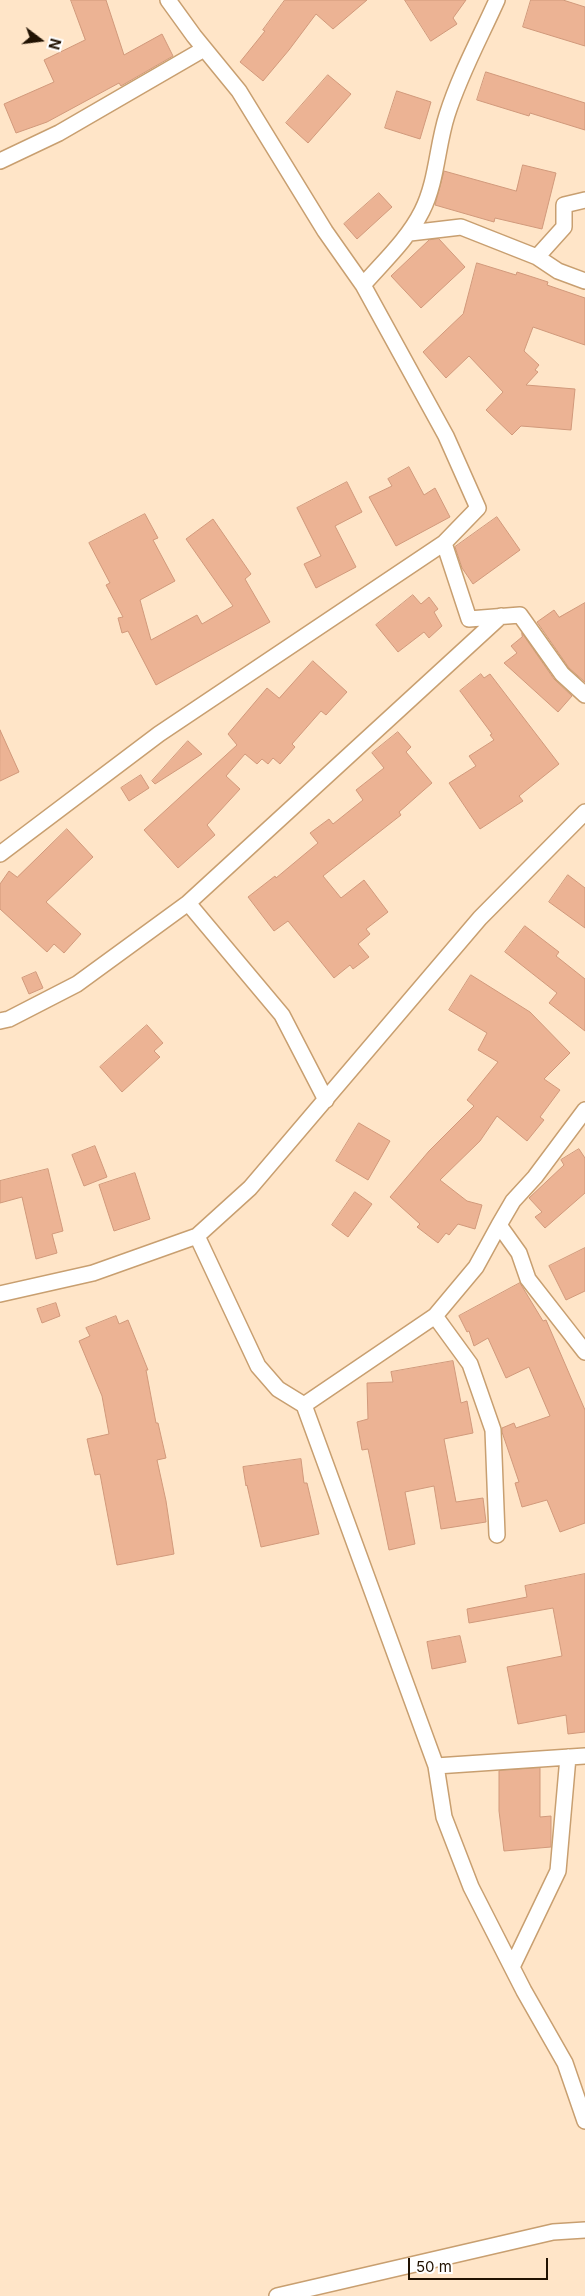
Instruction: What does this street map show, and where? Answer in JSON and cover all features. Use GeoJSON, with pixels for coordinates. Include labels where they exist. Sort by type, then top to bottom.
{"type":"FeatureCollection","features":[{"type":"Feature","properties":{"kind":"street"},"geometry":{"type":"LineString","coordinates":[[0,854],[159,734],[444,543],[478,508],[446,436],[363,285],[325,231],[239,91],[204,49],[168,0]]}},
{"type":"Feature","properties":{"kind":"street"},"geometry":{"type":"LineString","coordinates":[[363,285],[410,233],[423,209],[435,170],[446,116],[463,70],[497,0]]}},
{"type":"Feature","properties":{"kind":"street"},"geometry":{"type":"LineString","coordinates":[[0,161],[59,133],[204,49]]}},
{"type":"Feature","properties":{"kind":"street"},"geometry":{"type":"LineString","coordinates":[[537,257],[564,227],[564,205],[585,200]]}},
{"type":"Feature","properties":{"kind":"street"},"geometry":{"type":"LineString","coordinates":[[410,233],[461,227],[537,257],[558,271],[585,281]]}},
{"type":"Feature","properties":{"kind":"street"},"geometry":{"type":"LineString","coordinates":[[444,543],[470,619],[520,615],[562,674],[585,694]]}},
{"type":"Feature","properties":{"kind":"street"},"geometry":{"type":"LineString","coordinates":[[0,1021],[10,1019],[77,984],[188,903],[501,616]]}},
{"type":"Feature","properties":{"kind":"street"},"geometry":{"type":"LineString","coordinates":[[0,1294],[93,1272],[197,1236],[250,1188],[480,918],[585,812]]}},
{"type":"Feature","properties":{"kind":"street"},"geometry":{"type":"LineString","coordinates":[[188,903],[282,1016],[326,1100]]}},
{"type":"Feature","properties":{"kind":"street"},"geometry":{"type":"LineString","coordinates":[[304,1405],[436,1316],[476,1267],[513,1201],[535,1177],[585,1110]]}},
{"type":"Feature","properties":{"kind":"street"},"geometry":{"type":"LineString","coordinates":[[499,1225],[519,1253],[528,1279],[585,1352]]}},
{"type":"Feature","properties":{"kind":"street"},"geometry":{"type":"LineString","coordinates":[[197,1236],[258,1366],[278,1389],[304,1405],[436,1766],[444,1817],[467,1878],[512,1967],[565,2063],[585,2121]]}},
{"type":"Feature","properties":{"kind":"street"},"geometry":{"type":"LineString","coordinates":[[436,1316],[470,1364],[493,1430],[497,1535]]}},
{"type":"Feature","properties":{"kind":"street"},"geometry":{"type":"LineString","coordinates":[[436,1766],[585,1756]]}},
{"type":"Feature","properties":{"kind":"street"},"geometry":{"type":"LineString","coordinates":[[512,1967],[558,1871],[568,1757]]}},
{"type":"Feature","properties":{"kind":"street"},"geometry":{"type":"LineString","coordinates":[[277,2296],[553,2232],[585,2230]]}},
{"type":"Feature","properties":{"kind":"building"},"geometry":{"type":"Polygon","coordinates":[[[71,0],[106,0],[124,55],[162,34],[173,56],[121,86],[119,83],[47,122],[16,133],[4,104],[54,82],[44,60],[85,40],[71,0]]]}},
{"type":"Feature","properties":{"kind":"building"},"geometry":{"type":"Polygon","coordinates":[[[285,0],[367,0],[333,29],[316,14],[263,81],[240,62],[265,31],[263,30],[285,0]]]}},
{"type":"Feature","properties":{"kind":"building"},"geometry":{"type":"Polygon","coordinates":[[[405,0],[466,0],[453,18],[457,24],[431,41],[405,0]]]}},
{"type":"Feature","properties":{"kind":"building"},"geometry":{"type":"Polygon","coordinates":[[[531,0],[563,0],[585,7],[585,46],[523,27],[531,0]]]}},
{"type":"Feature","properties":{"kind":"building"},"geometry":{"type":"Polygon","coordinates":[[[486,72],[585,103],[585,130],[530,113],[529,116],[477,100],[486,72]]]}},
{"type":"Feature","properties":{"kind":"building"},"geometry":{"type":"Polygon","coordinates":[[[328,75],[351,94],[308,143],[286,123],[328,75]]]}},
{"type":"Feature","properties":{"kind":"building"},"geometry":{"type":"Polygon","coordinates":[[[397,91],[431,102],[420,139],[385,128],[397,91]]]}},
{"type":"Feature","properties":{"kind":"building"},"geometry":{"type":"Polygon","coordinates":[[[523,165],[556,173],[542,229],[495,218],[494,222],[435,205],[444,171],[516,191],[523,165]]]}},
{"type":"Feature","properties":{"kind":"building"},"geometry":{"type":"Polygon","coordinates":[[[379,193],[392,207],[357,239],[344,224],[379,193]]]}},
{"type":"Feature","properties":{"kind":"building"},"geometry":{"type":"Polygon","coordinates":[[[439,239],[465,267],[421,308],[391,276],[429,240],[439,239]]]}},
{"type":"Feature","properties":{"kind":"building"},"geometry":{"type":"Polygon","coordinates":[[[477,263],[516,275],[517,272],[548,282],[547,285],[585,298],[585,345],[533,327],[524,351],[539,365],[535,370],[538,372],[526,385],[575,389],[571,430],[521,426],[512,435],[486,410],[503,392],[469,356],[446,378],[423,352],[463,314],[477,263]]]}},
{"type":"Feature","properties":{"kind":"building"},"geometry":{"type":"Polygon","coordinates":[[[409,467],[424,495],[435,488],[450,517],[396,546],[369,497],[392,486],[388,479],[409,467]]]}},
{"type":"Feature","properties":{"kind":"building"},"geometry":{"type":"Polygon","coordinates":[[[347,482],[362,512],[335,526],[356,567],[316,588],[304,564],[321,556],[297,508],[347,482]]]}},
{"type":"Feature","properties":{"kind":"building"},"geometry":{"type":"Polygon","coordinates":[[[145,514],[158,538],[153,540],[175,581],[140,600],[151,640],[197,615],[202,624],[233,606],[186,539],[213,519],[251,574],[245,579],[270,622],[156,685],[128,631],[122,633],[118,618],[123,617],[106,585],[110,583],[89,543],[145,514]]]}},
{"type":"Feature","properties":{"kind":"building"},"geometry":{"type":"Polygon","coordinates":[[[497,517],[520,550],[473,584],[462,568],[455,547],[497,517]]]}},
{"type":"Feature","properties":{"kind":"building"},"geometry":{"type":"Polygon","coordinates":[[[413,595],[421,604],[429,597],[438,609],[434,612],[442,626],[429,638],[424,632],[398,652],[376,625],[413,595]]]}},
{"type":"Feature","properties":{"kind":"building"},"geometry":{"type":"Polygon","coordinates":[[[585,603],[585,682],[569,668],[537,622],[554,610],[559,617],[585,603]]]}},
{"type":"Feature","properties":{"kind":"building"},"geometry":{"type":"Polygon","coordinates":[[[522,633],[554,679],[572,696],[558,712],[504,663],[517,653],[511,646],[522,637],[522,633]]]}},
{"type":"Feature","properties":{"kind":"building"},"geometry":{"type":"Polygon","coordinates":[[[313,661],[347,692],[326,715],[321,711],[292,744],[295,747],[280,764],[273,758],[268,764],[262,759],[257,764],[245,754],[226,776],[240,789],[207,825],[215,835],[178,868],[144,830],[237,745],[228,734],[267,688],[279,698],[313,661]]]}},
{"type":"Feature","properties":{"kind":"building"},"geometry":{"type":"Polygon","coordinates":[[[481,674],[484,678],[490,674],[559,764],[519,796],[523,801],[480,829],[449,783],[476,766],[469,756],[494,740],[490,735],[492,734],[460,691],[481,674]]]}},
{"type":"Feature","properties":{"kind":"building"},"geometry":{"type":"Polygon","coordinates":[[[0,730],[19,772],[0,781],[0,730]]]}},
{"type":"Feature","properties":{"kind":"building"},"geometry":{"type":"Polygon","coordinates":[[[398,732],[411,747],[406,752],[432,783],[399,812],[401,815],[323,876],[341,898],[364,880],[388,912],[366,929],[370,934],[358,944],[369,957],[353,969],[350,965],[334,978],[288,921],[274,931],[248,897],[275,876],[276,878],[318,843],[310,833],[329,819],[333,824],[363,800],[356,790],[384,768],[372,753],[398,732]]]}},
{"type":"Feature","properties":{"kind":"building"},"geometry":{"type":"Polygon","coordinates":[[[188,741],[202,754],[155,784],[152,781],[188,741]]]}},
{"type":"Feature","properties":{"kind":"building"},"geometry":{"type":"Polygon","coordinates":[[[141,775],[149,788],[129,801],[121,788],[141,775]]]}},
{"type":"Feature","properties":{"kind":"building"},"geometry":{"type":"Polygon","coordinates":[[[67,829],[93,857],[46,902],[81,934],[64,953],[54,944],[47,952],[0,909],[0,884],[9,871],[17,877],[67,829]]]}},
{"type":"Feature","properties":{"kind":"building"},"geometry":{"type":"Polygon","coordinates":[[[568,875],[585,888],[585,928],[549,902],[568,875]]]}},
{"type":"Feature","properties":{"kind":"building"},"geometry":{"type":"Polygon","coordinates":[[[525,926],[559,952],[556,956],[585,979],[585,1031],[549,1003],[557,993],[505,952],[525,926]]]}},
{"type":"Feature","properties":{"kind":"building"},"geometry":{"type":"Polygon","coordinates":[[[36,972],[43,988],[29,994],[22,978],[36,972]]]}},
{"type":"Feature","properties":{"kind":"building"},"geometry":{"type":"Polygon","coordinates":[[[471,975],[530,1012],[570,1053],[544,1079],[560,1090],[540,1117],[544,1120],[527,1141],[497,1116],[480,1141],[440,1180],[467,1201],[482,1205],[475,1229],[458,1224],[449,1235],[446,1233],[438,1243],[417,1227],[420,1224],[390,1197],[429,1151],[474,1106],[467,1100],[498,1062],[478,1050],[487,1033],[449,1010],[471,975]]]}},
{"type":"Feature","properties":{"kind":"building"},"geometry":{"type":"Polygon","coordinates":[[[147,1025],[163,1043],[154,1051],[160,1057],[122,1092],[100,1067],[147,1025]]]}},
{"type":"Feature","properties":{"kind":"building"},"geometry":{"type":"Polygon","coordinates":[[[359,1123],[390,1141],[368,1180],[336,1161],[359,1123]]]}},
{"type":"Feature","properties":{"kind":"building"},"geometry":{"type":"Polygon","coordinates":[[[95,1146],[107,1177],[84,1186],[72,1155],[95,1146]]]}},
{"type":"Feature","properties":{"kind":"building"},"geometry":{"type":"Polygon","coordinates":[[[579,1149],[585,1158],[585,1193],[545,1228],[535,1217],[542,1212],[529,1198],[564,1165],[561,1160],[579,1149]]]}},
{"type":"Feature","properties":{"kind":"building"},"geometry":{"type":"Polygon","coordinates":[[[48,1169],[63,1231],[52,1234],[57,1253],[36,1259],[22,1197],[0,1203],[0,1181],[48,1169]]]}},
{"type":"Feature","properties":{"kind":"building"},"geometry":{"type":"Polygon","coordinates":[[[135,1173],[150,1219],[114,1231],[99,1185],[135,1173]]]}},
{"type":"Feature","properties":{"kind":"building"},"geometry":{"type":"Polygon","coordinates":[[[355,1192],[372,1204],[348,1237],[332,1225],[355,1192]]]}},
{"type":"Feature","properties":{"kind":"building"},"geometry":{"type":"Polygon","coordinates":[[[585,1248],[585,1291],[566,1300],[549,1266],[585,1248]]]}},
{"type":"Feature","properties":{"kind":"building"},"geometry":{"type":"Polygon","coordinates":[[[520,1283],[543,1321],[546,1320],[585,1410],[585,1523],[560,1532],[547,1500],[522,1507],[515,1483],[519,1482],[502,1432],[502,1428],[514,1423],[516,1428],[550,1416],[529,1367],[506,1378],[488,1338],[474,1346],[469,1331],[467,1332],[459,1316],[520,1283]]]}},
{"type":"Feature","properties":{"kind":"building"},"geometry":{"type":"Polygon","coordinates":[[[56,1303],[60,1316],[42,1323],[37,1309],[56,1303]]]}},
{"type":"Feature","properties":{"kind":"building"},"geometry":{"type":"Polygon","coordinates":[[[116,1316],[119,1324],[128,1320],[148,1370],[146,1370],[156,1423],[158,1423],[166,1458],[157,1460],[166,1501],[174,1554],[117,1565],[100,1474],[95,1475],[87,1439],[109,1434],[102,1396],[79,1341],[90,1336],[86,1328],[116,1316]]]}},
{"type":"Feature","properties":{"kind":"building"},"geometry":{"type":"Polygon","coordinates":[[[453,1361],[461,1403],[467,1401],[473,1433],[444,1439],[456,1502],[483,1498],[486,1522],[441,1529],[434,1486],[405,1492],[415,1544],[389,1550],[368,1449],[362,1450],[357,1422],[368,1419],[367,1383],[393,1382],[391,1372],[453,1361]]]}},
{"type":"Feature","properties":{"kind":"building"},"geometry":{"type":"Polygon","coordinates":[[[301,1459],[304,1483],[307,1483],[319,1534],[261,1547],[243,1467],[301,1459]]]}},
{"type":"Feature","properties":{"kind":"building"},"geometry":{"type":"Polygon","coordinates":[[[585,1574],[585,1732],[568,1734],[566,1715],[518,1724],[507,1667],[562,1656],[553,1608],[469,1623],[467,1609],[527,1597],[525,1586],[585,1574]]]}},
{"type":"Feature","properties":{"kind":"building"},"geometry":{"type":"Polygon","coordinates":[[[460,1636],[466,1662],[432,1669],[427,1642],[460,1636]]]}},
{"type":"Feature","properties":{"kind":"building"},"geometry":{"type":"Polygon","coordinates":[[[540,1768],[540,1817],[551,1816],[551,1847],[504,1851],[499,1811],[499,1771],[540,1768]]]}}]}
